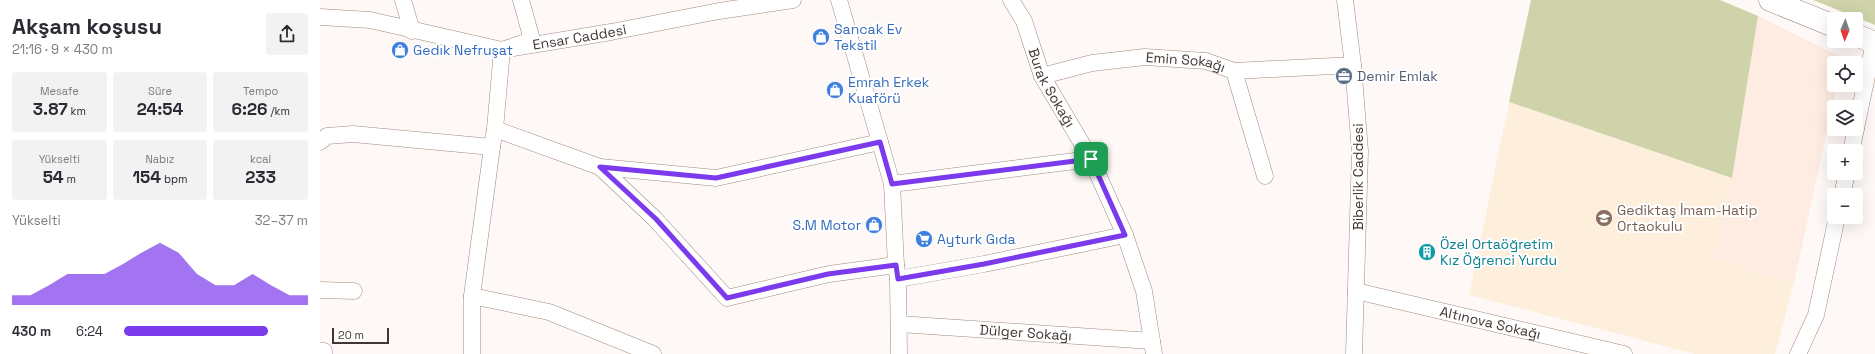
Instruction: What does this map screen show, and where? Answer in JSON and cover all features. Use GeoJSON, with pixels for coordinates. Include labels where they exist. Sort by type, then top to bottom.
{"type":"FeatureCollection","features":[{"type":"Feature","properties":{"kind":"street"},"geometry":{"type":"LineString","coordinates":[[403,0],[412,31]]}},
{"type":"Feature","properties":{"kind":"street"},"geometry":{"type":"LineString","coordinates":[[472,354],[472,296],[492,147],[496,129],[502,50],[532,40],[521,0]]}},
{"type":"Feature","properties":{"kind":"street","name":"Ensar Caddesi"},"geometry":{"type":"LineString","coordinates":[[320,17],[370,20],[412,31],[502,50],[611,32],[715,6],[792,0]]}},
{"type":"Feature","properties":{"kind":"street"},"geometry":{"type":"LineString","coordinates":[[839,0],[892,184],[897,272],[899,354]]}},
{"type":"Feature","properties":{"kind":"street","name":"Burak Sokağı"},"geometry":{"type":"LineString","coordinates":[[1011,0],[1024,21],[1042,76],[1091,159],[1125,235],[1144,291],[1153,348]]}},
{"type":"Feature","properties":{"kind":"street","name":"Biberlik Caddesi"},"geometry":{"type":"LineString","coordinates":[[1345,0],[1354,65],[1360,151],[1354,354]]}},
{"type":"Feature","properties":{"kind":"street"},"geometry":{"type":"LineString","coordinates":[[1770,0],[1827,23]]}},
{"type":"Feature","properties":{"kind":"street"},"geometry":{"type":"LineString","coordinates":[[1860,100],[1868,40]]}},
{"type":"Feature","properties":{"kind":"street","name":"Emin Sokağı"},"geometry":{"type":"LineString","coordinates":[[1042,76],[1092,63],[1145,57],[1206,61],[1234,71],[1354,65]]}},
{"type":"Feature","properties":{"kind":"street"},"geometry":{"type":"LineString","coordinates":[[1234,71],[1265,176]]}},
{"type":"Feature","properties":{"kind":"street"},"geometry":{"type":"LineString","coordinates":[[496,129],[600,167],[716,178],[880,142]]}},
{"type":"Feature","properties":{"kind":"street"},"geometry":{"type":"LineString","coordinates":[[320,142],[327,136],[353,134],[492,147]]}},
{"type":"Feature","properties":{"kind":"street"},"geometry":{"type":"LineString","coordinates":[[892,184],[1091,159]]}},
{"type":"Feature","properties":{"kind":"street"},"geometry":{"type":"LineString","coordinates":[[600,167],[656,219],[727,298],[828,274],[897,272],[984,264],[1125,235]]}},
{"type":"Feature","properties":{"kind":"street"},"geometry":{"type":"LineString","coordinates":[[1798,354],[1816,315],[1836,224]]}},
{"type":"Feature","properties":{"kind":"street"},"geometry":{"type":"LineString","coordinates":[[320,290],[354,291]]}},
{"type":"Feature","properties":{"kind":"street","name":"Altınova Sokağı"},"geometry":{"type":"LineString","coordinates":[[1356,291],[1624,354]]}},
{"type":"Feature","properties":{"kind":"street"},"geometry":{"type":"LineString","coordinates":[[472,296],[549,312],[653,354]]}},
{"type":"Feature","properties":{"kind":"street","name":"Dülger Sokağı"},"geometry":{"type":"LineString","coordinates":[[899,324],[1153,348]]}},
{"type":"Feature","properties":{"kind":"street"},"geometry":{"type":"LineString","coordinates":[[320,351],[324,351],[324,354]]}},
{"type":"Feature","properties":{"kind":"shaded area"},"geometry":{"type":"Polygon","coordinates":[[[1758,16],[1839,56],[1827,56],[1827,92],[1835,92],[1834,100],[1827,100],[1827,131],[1794,283],[1714,259],[1732,178],[1758,16]]]}},
{"type":"Feature","properties":{"kind":"shaded area","name":"Gediktaş İmam-Hatip Ortaokulu"},"geometry":{"type":"Polygon","coordinates":[[[1509,102],[1732,178],[1714,259],[1794,283],[1775,354],[1695,354],[1469,295],[1509,102]]]}},
{"type":"Feature","properties":{"kind":"green space"},"geometry":{"type":"Polygon","coordinates":[[[1531,0],[1720,0],[1758,16],[1732,178],[1509,102],[1531,0]]]}},
{"type":"Feature","properties":{"kind":"green space"},"geometry":{"type":"Polygon","coordinates":[[[1813,0],[1875,0],[1875,25],[1863,20],[1863,12],[1843,12],[1813,0]]]}},
{"type":"Feature","properties":{"kind":"place","name":"Sancak Ev Tekstil"},"geometry":{"type":"Point","coordinates":[821,37]}},
{"type":"Feature","properties":{"kind":"place","name":"Gedık Nefruşat"},"geometry":{"type":"Point","coordinates":[400,50]}},
{"type":"Feature","properties":{"kind":"place","name":"Demir Emlak"},"geometry":{"type":"Point","coordinates":[1344,76]}},
{"type":"Feature","properties":{"kind":"place","name":"Emrah Erkek Kuaförü"},"geometry":{"type":"Point","coordinates":[835,90]}},
{"type":"Feature","properties":{"kind":"place","name":"Gediktaş İmam-Hatip Ortaokulu"},"geometry":{"type":"Point","coordinates":[1604,218]}},
{"type":"Feature","properties":{"kind":"place","name":"S.M Motor"},"geometry":{"type":"Point","coordinates":[874,225]}},
{"type":"Feature","properties":{"kind":"place","name":"Ayturk Gıda"},"geometry":{"type":"Point","coordinates":[924,239]}},
{"type":"Feature","properties":{"kind":"place","name":"Özel Ortaöğretim Kız Öğrenci Yurdu"},"geometry":{"type":"Point","coordinates":[1427,252]}},
{"type":"Feature","properties":{"kind":"route"},"geometry":{"type":"LineString","coordinates":[[880,142],[892,184],[1091,159],[1125,235],[984,264],[898,279],[896,265],[828,274],[727,298],[656,219],[600,167],[716,178],[880,142]]}}]}
